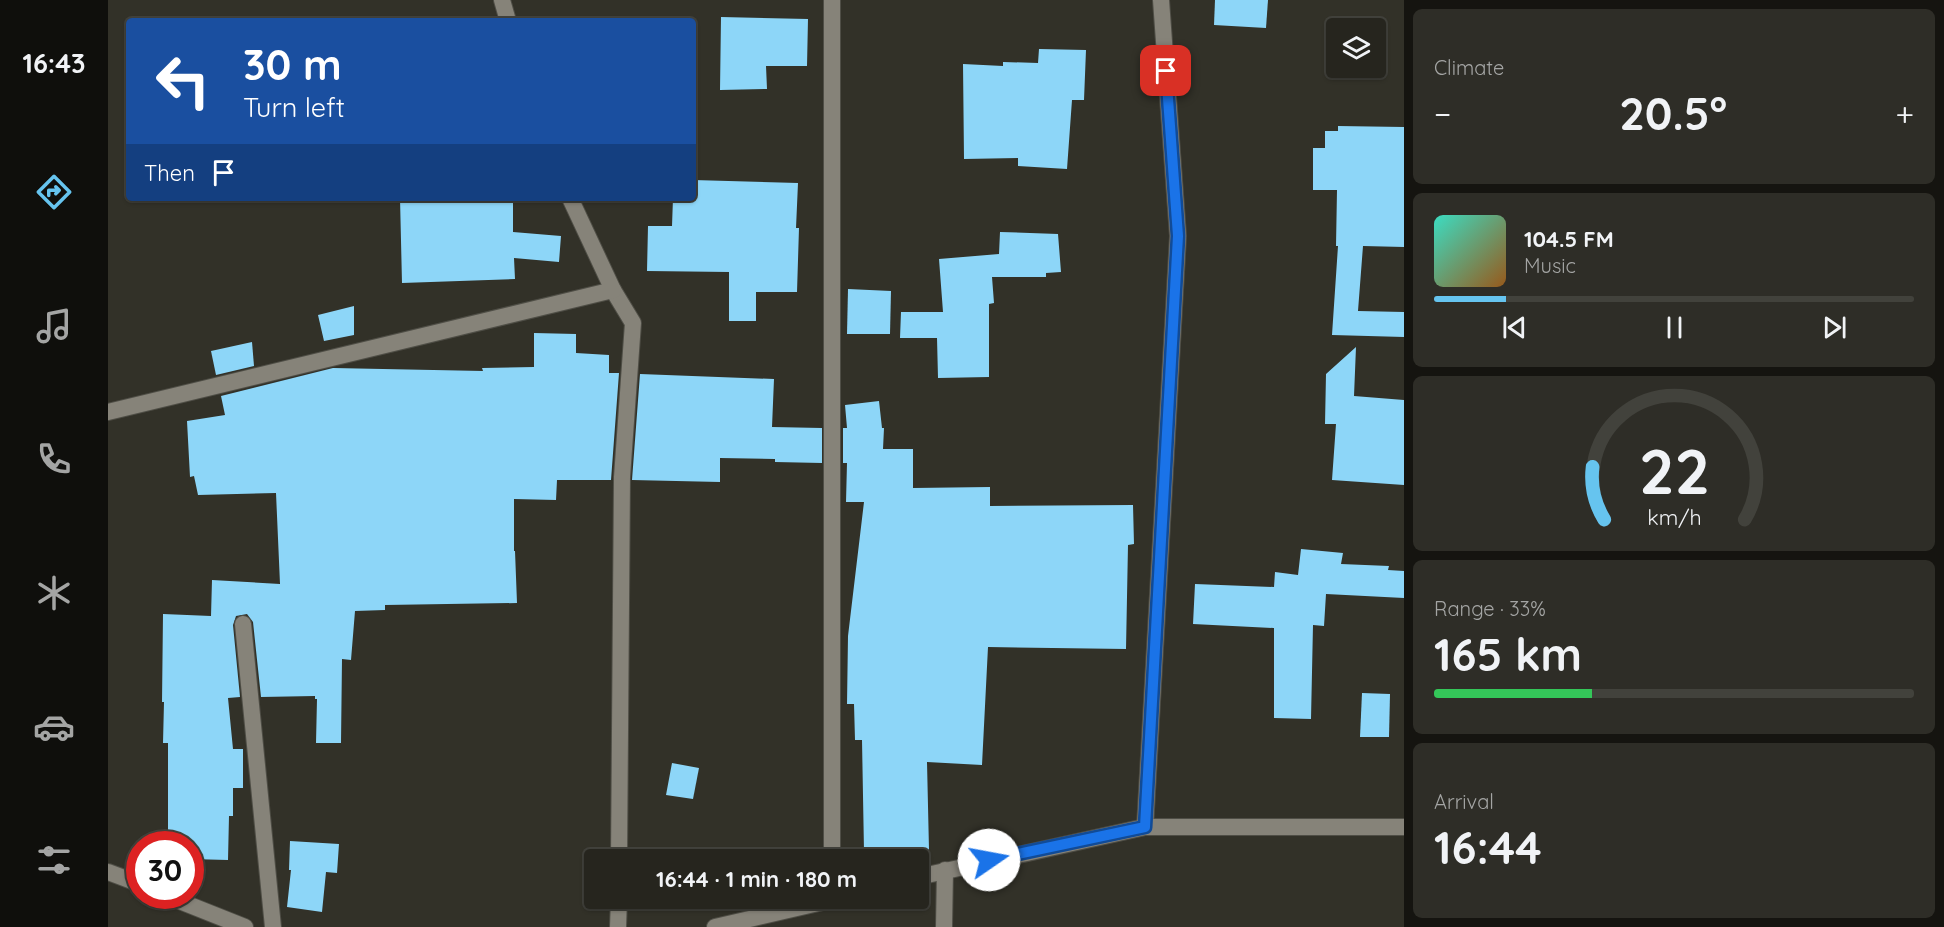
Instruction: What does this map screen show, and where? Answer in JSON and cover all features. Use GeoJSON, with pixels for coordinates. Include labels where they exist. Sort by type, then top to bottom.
{"type":"FeatureCollection","features":[{"type":"Feature","properties":{"kind":"street"},"geometry":{"type":"LineString","coordinates":[[502,0],[507,18]]}},
{"type":"Feature","properties":{"kind":"street"},"geometry":{"type":"LineString","coordinates":[[832,0],[832,849]]}},
{"type":"Feature","properties":{"kind":"street"},"geometry":{"type":"LineString","coordinates":[[1145,827],[1178,236],[1161,0]]}},
{"type":"Feature","properties":{"kind":"street"},"geometry":{"type":"LineString","coordinates":[[571,201],[613,290],[633,323],[622,477],[619,849]]}},
{"type":"Feature","properties":{"kind":"street"},"geometry":{"type":"LineString","coordinates":[[108,412],[613,290]]}},
{"type":"Feature","properties":{"kind":"street"},"geometry":{"type":"LineString","coordinates":[[243,624],[273,927]]}},
{"type":"Feature","properties":{"kind":"street"},"geometry":{"type":"LineString","coordinates":[[929,874],[1145,827],[1404,827]]}},
{"type":"Feature","properties":{"kind":"street"},"geometry":{"type":"LineString","coordinates":[[944,927],[945,870]]}},
{"type":"Feature","properties":{"kind":"street"},"geometry":{"type":"LineString","coordinates":[[108,872],[126,879]]}},
{"type":"Feature","properties":{"kind":"street"},"geometry":{"type":"LineString","coordinates":[[200,909],[245,927]]}},
{"type":"Feature","properties":{"kind":"street"},"geometry":{"type":"LineString","coordinates":[[618,909],[618,927]]}},
{"type":"Feature","properties":{"kind":"street"},"geometry":{"type":"LineString","coordinates":[[715,927],[792,909]]}},
{"type":"Feature","properties":{"kind":"building"},"geometry":{"type":"Polygon","coordinates":[[[1215,0],[1268,0],[1266,28],[1214,25],[1215,0]]]}},
{"type":"Feature","properties":{"kind":"building"},"geometry":{"type":"Polygon","coordinates":[[[721,17],[808,19],[807,66],[766,66],[767,89],[720,90],[721,17]]]}},
{"type":"Feature","properties":{"kind":"building"},"geometry":{"type":"Polygon","coordinates":[[[1039,49],[1086,50],[1084,100],[1072,100],[1067,169],[1018,166],[1018,158],[964,159],[963,64],[1003,66],[1003,62],[1038,63],[1039,49]]]}},
{"type":"Feature","properties":{"kind":"building"},"geometry":{"type":"Polygon","coordinates":[[[1338,126],[1404,127],[1404,247],[1363,246],[1358,311],[1404,312],[1404,337],[1332,335],[1338,246],[1336,246],[1337,190],[1313,190],[1313,148],[1325,148],[1325,131],[1338,131],[1338,126]]]}},
{"type":"Feature","properties":{"kind":"building"},"geometry":{"type":"Polygon","coordinates":[[[696,180],[798,183],[797,292],[756,292],[756,321],[729,321],[729,272],[647,271],[648,226],[672,226],[673,201],[696,201],[696,180]]]}},
{"type":"Feature","properties":{"kind":"building"},"geometry":{"type":"Polygon","coordinates":[[[400,201],[513,201],[513,232],[561,236],[559,262],[514,258],[515,279],[402,283],[400,201]]]}},
{"type":"Feature","properties":{"kind":"building"},"geometry":{"type":"Polygon","coordinates":[[[1000,232],[1058,234],[1061,272],[1046,273],[1046,277],[992,277],[994,303],[989,304],[989,377],[938,378],[937,338],[900,338],[901,312],[943,312],[939,259],[999,254],[1000,232]]]}},
{"type":"Feature","properties":{"kind":"building"},"geometry":{"type":"Polygon","coordinates":[[[848,289],[891,291],[890,334],[847,334],[848,289]]]}},
{"type":"Feature","properties":{"kind":"building"},"geometry":{"type":"Polygon","coordinates":[[[354,306],[354,335],[324,341],[318,315],[354,306]]]}},
{"type":"Feature","properties":{"kind":"building"},"geometry":{"type":"Polygon","coordinates":[[[534,333],[576,334],[576,353],[609,355],[609,373],[619,373],[611,480],[557,480],[556,500],[514,499],[517,603],[385,605],[385,610],[355,611],[351,660],[342,659],[341,743],[316,743],[317,699],[315,696],[261,697],[253,622],[247,614],[236,616],[233,625],[240,697],[228,698],[233,749],[243,749],[243,788],[233,788],[233,816],[229,816],[228,860],[204,859],[204,831],[168,831],[168,743],[163,743],[164,702],[162,702],[163,614],[211,616],[212,580],[280,584],[276,493],[198,495],[194,476],[190,477],[187,421],[225,415],[221,396],[333,368],[483,371],[482,368],[534,367],[534,333]]]}},
{"type":"Feature","properties":{"kind":"building"},"geometry":{"type":"Polygon","coordinates":[[[252,342],[254,366],[216,375],[211,351],[252,342]]]}},
{"type":"Feature","properties":{"kind":"building"},"geometry":{"type":"Polygon","coordinates":[[[1356,347],[1354,396],[1404,400],[1404,485],[1332,480],[1336,424],[1325,424],[1326,374],[1356,347]]]}},
{"type":"Feature","properties":{"kind":"building"},"geometry":{"type":"Polygon","coordinates":[[[640,374],[774,379],[772,427],[822,428],[822,463],[720,458],[720,482],[632,480],[640,374]]]}},
{"type":"Feature","properties":{"kind":"building"},"geometry":{"type":"Polygon","coordinates":[[[879,401],[882,428],[884,428],[883,449],[913,449],[913,488],[990,487],[990,506],[1133,505],[1134,544],[1128,545],[1126,649],[988,647],[982,765],[927,762],[929,849],[864,849],[862,740],[855,740],[854,704],[847,704],[848,636],[864,502],[846,502],[847,463],[843,463],[843,428],[847,428],[845,405],[879,401]]]}},
{"type":"Feature","properties":{"kind":"building"},"geometry":{"type":"Polygon","coordinates":[[[1301,549],[1343,553],[1341,564],[1389,566],[1388,570],[1404,571],[1404,598],[1326,594],[1324,626],[1313,625],[1311,719],[1274,718],[1274,628],[1193,624],[1195,584],[1274,587],[1275,572],[1298,575],[1301,549]]]}},
{"type":"Feature","properties":{"kind":"building"},"geometry":{"type":"Polygon","coordinates":[[[1362,693],[1390,694],[1389,737],[1360,737],[1362,693]]]}},
{"type":"Feature","properties":{"kind":"building"},"geometry":{"type":"Polygon","coordinates":[[[672,763],[699,768],[693,799],[666,795],[672,763]]]}},
{"type":"Feature","properties":{"kind":"building"},"geometry":{"type":"Polygon","coordinates":[[[290,841],[339,844],[337,873],[326,872],[322,912],[287,907],[291,870],[289,870],[290,841]]]}},
{"type":"Feature","properties":{"kind":"route"},"geometry":{"type":"LineString","coordinates":[[989,860],[1145,827],[1178,236],[1166,71]]}}]}
